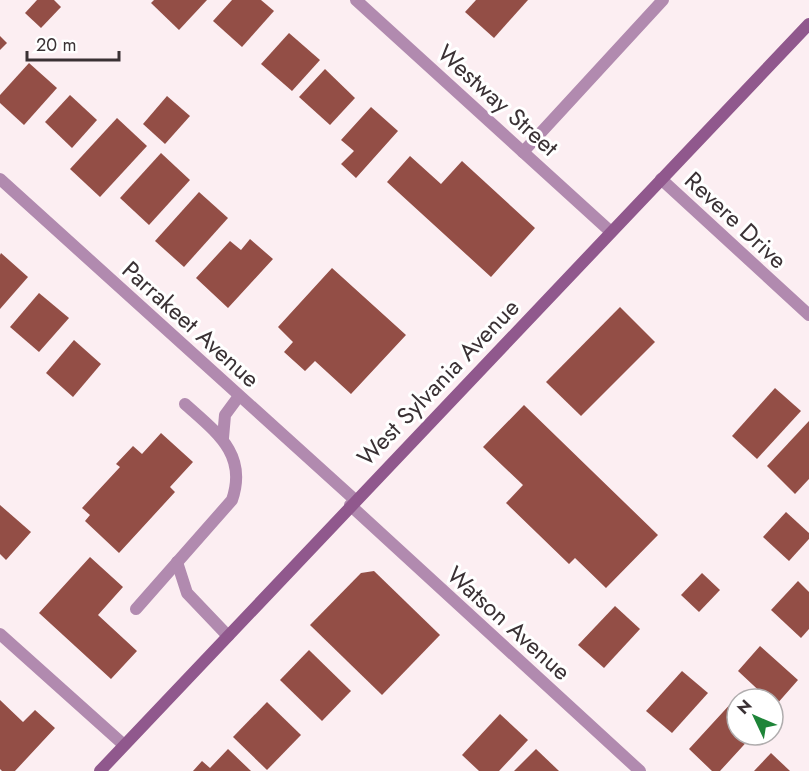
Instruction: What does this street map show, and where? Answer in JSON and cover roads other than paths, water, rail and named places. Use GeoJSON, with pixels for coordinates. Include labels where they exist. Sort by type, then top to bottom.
{"type":"FeatureCollection","features":[{"type":"Feature","properties":{"kind":"main road","name":"West Sylvania Avenue"},"geometry":{"type":"LineString","coordinates":[[100,771],[809,24]]}},
{"type":"Feature","properties":{"kind":"street","name":"Westway Street"},"geometry":{"type":"LineString","coordinates":[[356,0],[611,232]]}},
{"type":"Feature","properties":{"kind":"street"},"geometry":{"type":"LineString","coordinates":[[524,152],[663,0]]}},
{"type":"Feature","properties":{"kind":"street","name":"Parrakeet Avenue"},"geometry":{"type":"LineString","coordinates":[[0,179],[239,396],[352,503]]}},
{"type":"Feature","properties":{"kind":"street","name":"Revere Drive"},"geometry":{"type":"LineString","coordinates":[[661,179],[809,315]]}},
{"type":"Feature","properties":{"kind":"street"},"geometry":{"type":"LineString","coordinates":[[223,438],[225,415],[239,396]]}},
{"type":"Feature","properties":{"kind":"street"},"geometry":{"type":"LineString","coordinates":[[136,609],[232,500],[238,483],[232,459],[223,438],[185,404]]}},
{"type":"Feature","properties":{"kind":"street","name":"Watson Avenue"},"geometry":{"type":"LineString","coordinates":[[352,503],[640,771]]}},
{"type":"Feature","properties":{"kind":"street"},"geometry":{"type":"LineString","coordinates":[[177,562],[187,593],[228,636]]}},
{"type":"Feature","properties":{"kind":"street"},"geometry":{"type":"LineString","coordinates":[[0,634],[124,745]]}}]}
